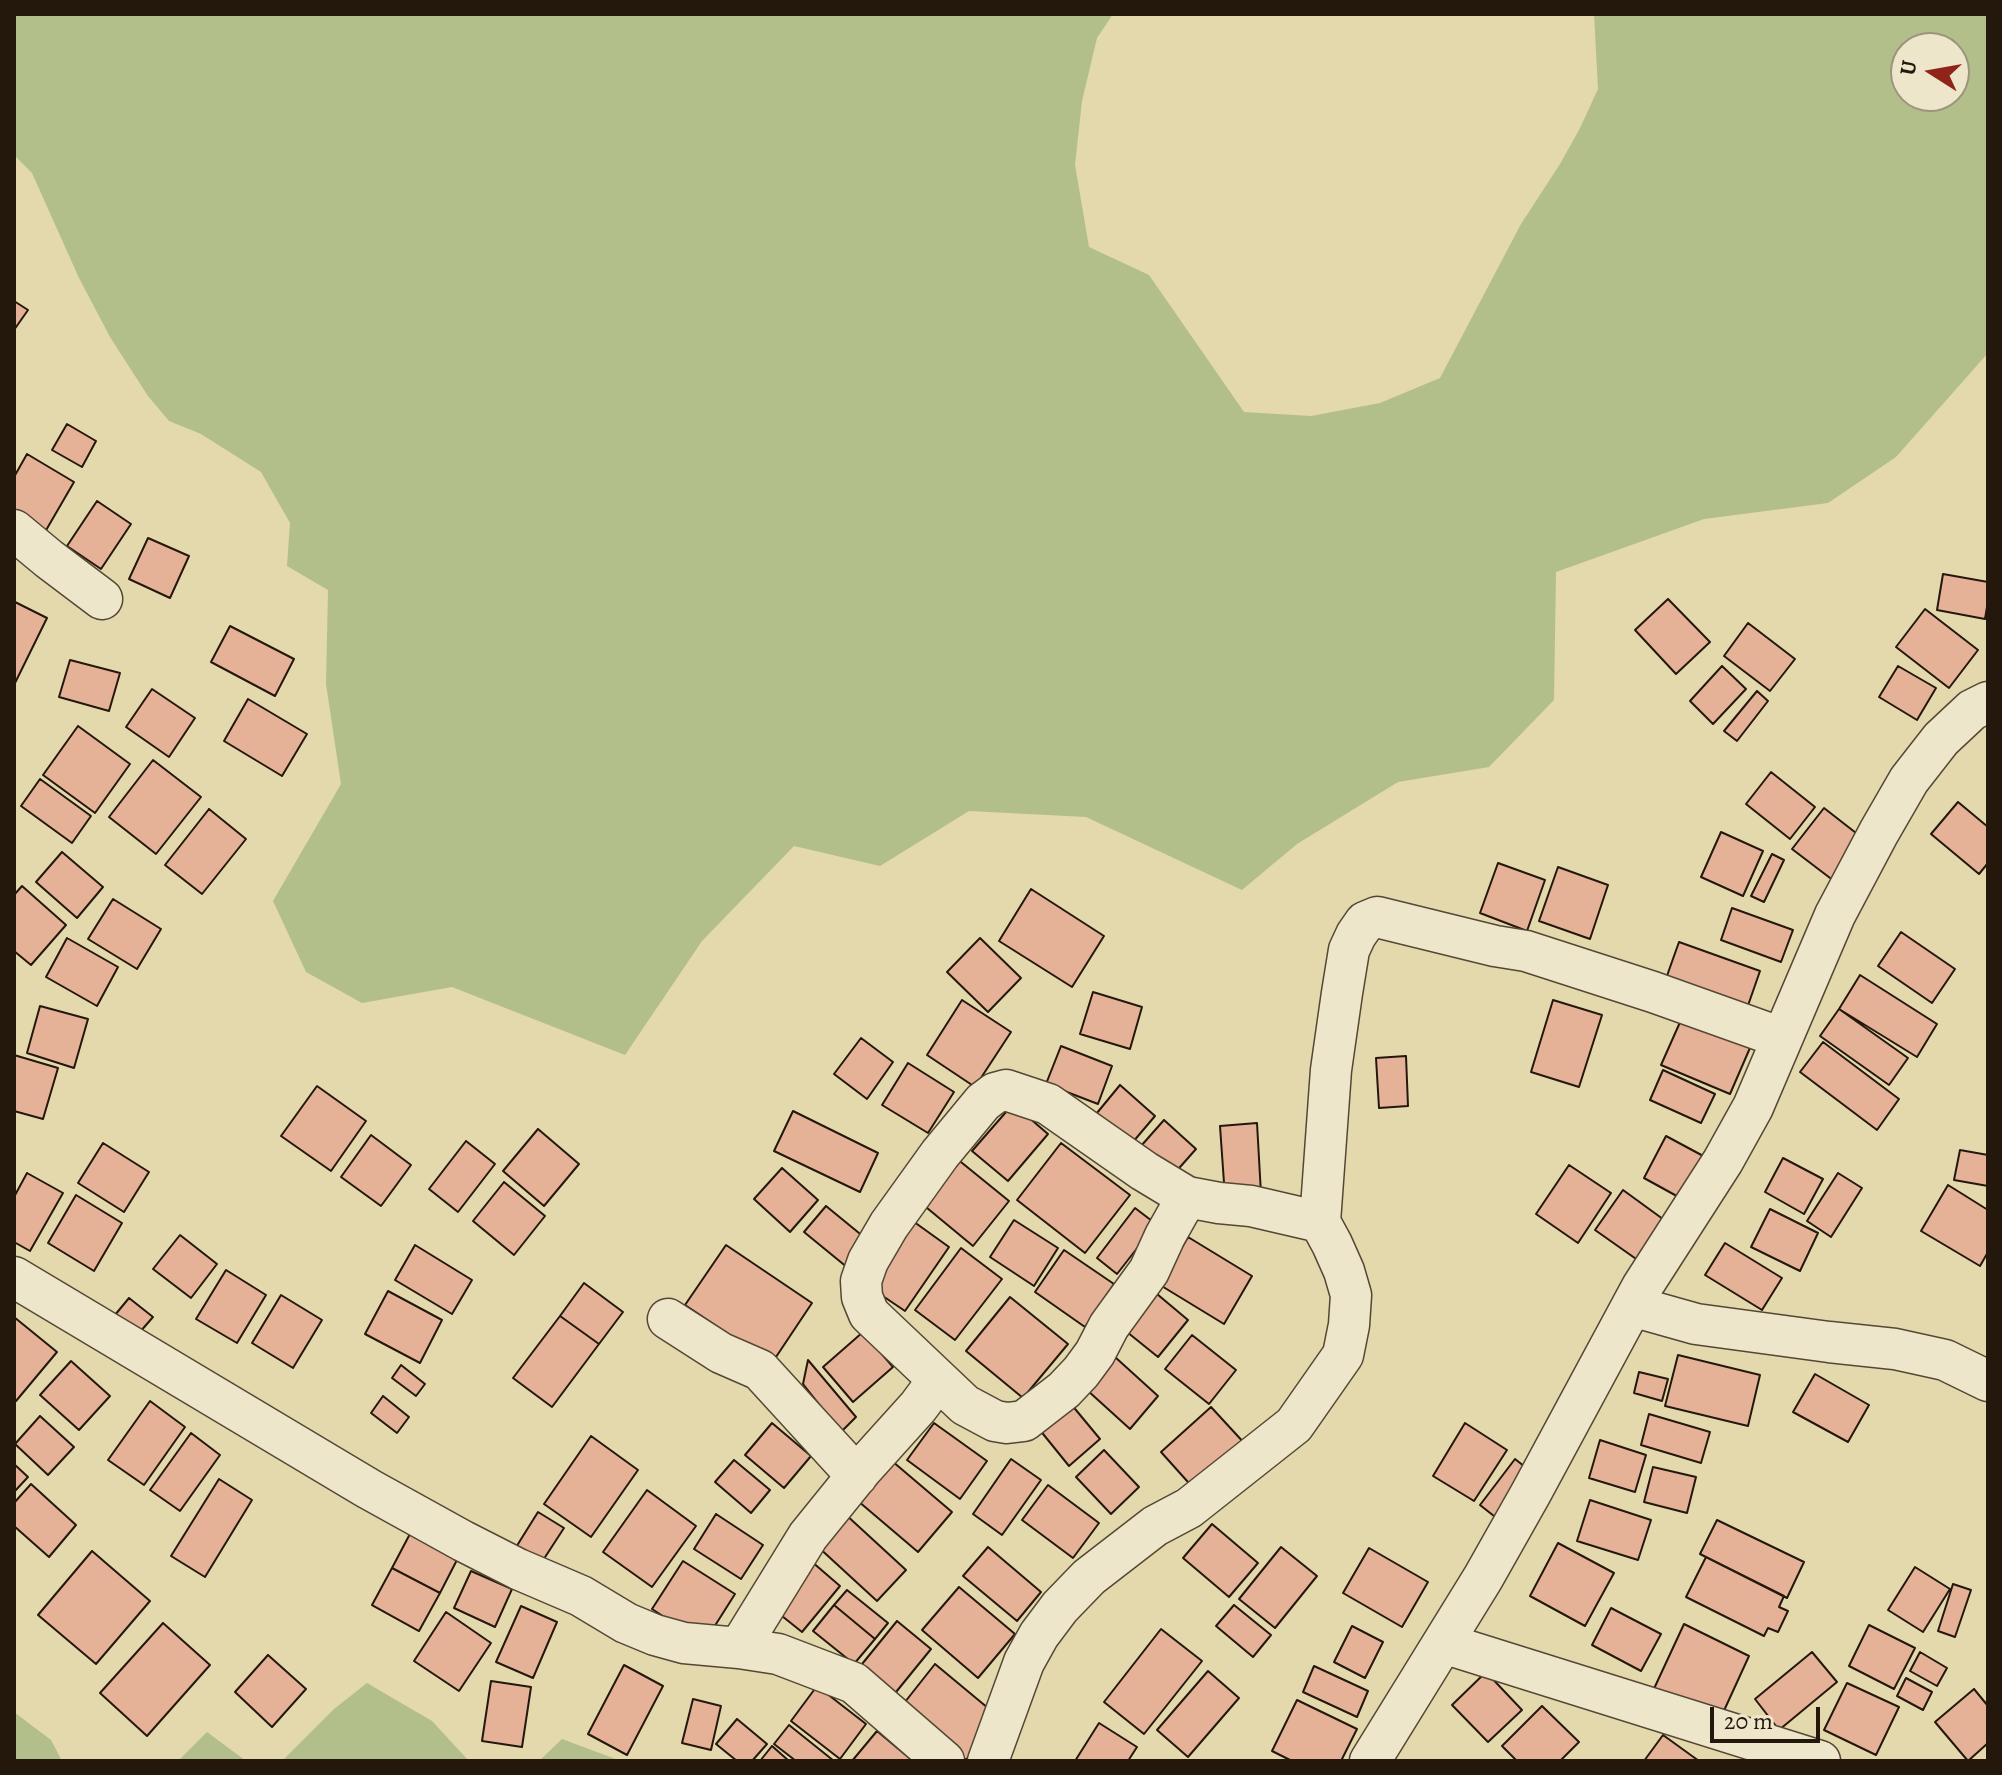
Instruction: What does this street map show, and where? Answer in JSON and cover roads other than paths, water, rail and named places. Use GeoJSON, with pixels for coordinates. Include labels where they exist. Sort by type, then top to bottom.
{"type":"FeatureCollection","features":[{"type":"Feature","properties":{"kind":"street"},"geometry":{"type":"LineString","coordinates":[[14,530],[102,599]]}},
{"type":"Feature","properties":{"kind":"street"},"geometry":{"type":"LineString","coordinates":[[1370,1761],[1483,1578],[1642,1287],[1723,1161],[1753,1107],[1835,915],[1909,780],[1941,739],[1972,710],[1988,702]]}},
{"type":"Feature","properties":{"kind":"street"},"geometry":{"type":"LineString","coordinates":[[988,1761],[1024,1662],[1060,1607],[1089,1577],[1155,1526],[1189,1508],[1294,1425],[1343,1355],[1351,1295],[1344,1271],[1320,1222],[1331,1070],[1342,993],[1349,950],[1365,922],[1377,917],[1526,951],[1782,1038]]}},
{"type":"Feature","properties":{"kind":"street"},"geometry":{"type":"LineString","coordinates":[[1187,1197],[1149,1271],[1109,1326],[1095,1353],[1064,1390],[1024,1421],[995,1421],[965,1405],[869,1314],[862,1297],[861,1281],[868,1261],[889,1225],[940,1154],[983,1102],[995,1093],[1006,1090],[1048,1104],[1187,1197],[1251,1206],[1320,1222]]}},
{"type":"Feature","properties":{"kind":"street"},"geometry":{"type":"LineString","coordinates":[[14,1277],[369,1489],[518,1569],[581,1596],[626,1623],[684,1643],[778,1654],[854,1683],[944,1761]]}},
{"type":"Feature","properties":{"kind":"street"},"geometry":{"type":"LineString","coordinates":[[1632,1306],[1696,1324],[1895,1349],[1945,1360],[1988,1381]]}},
{"type":"Feature","properties":{"kind":"street"},"geometry":{"type":"LineString","coordinates":[[668,1319],[721,1353],[760,1370],[857,1476]]}},
{"type":"Feature","properties":{"kind":"street"},"geometry":{"type":"LineString","coordinates":[[739,1648],[808,1536],[938,1380]]}},
{"type":"Feature","properties":{"kind":"street"},"geometry":{"type":"LineString","coordinates":[[1443,1643],[1820,1761]]}}]}
